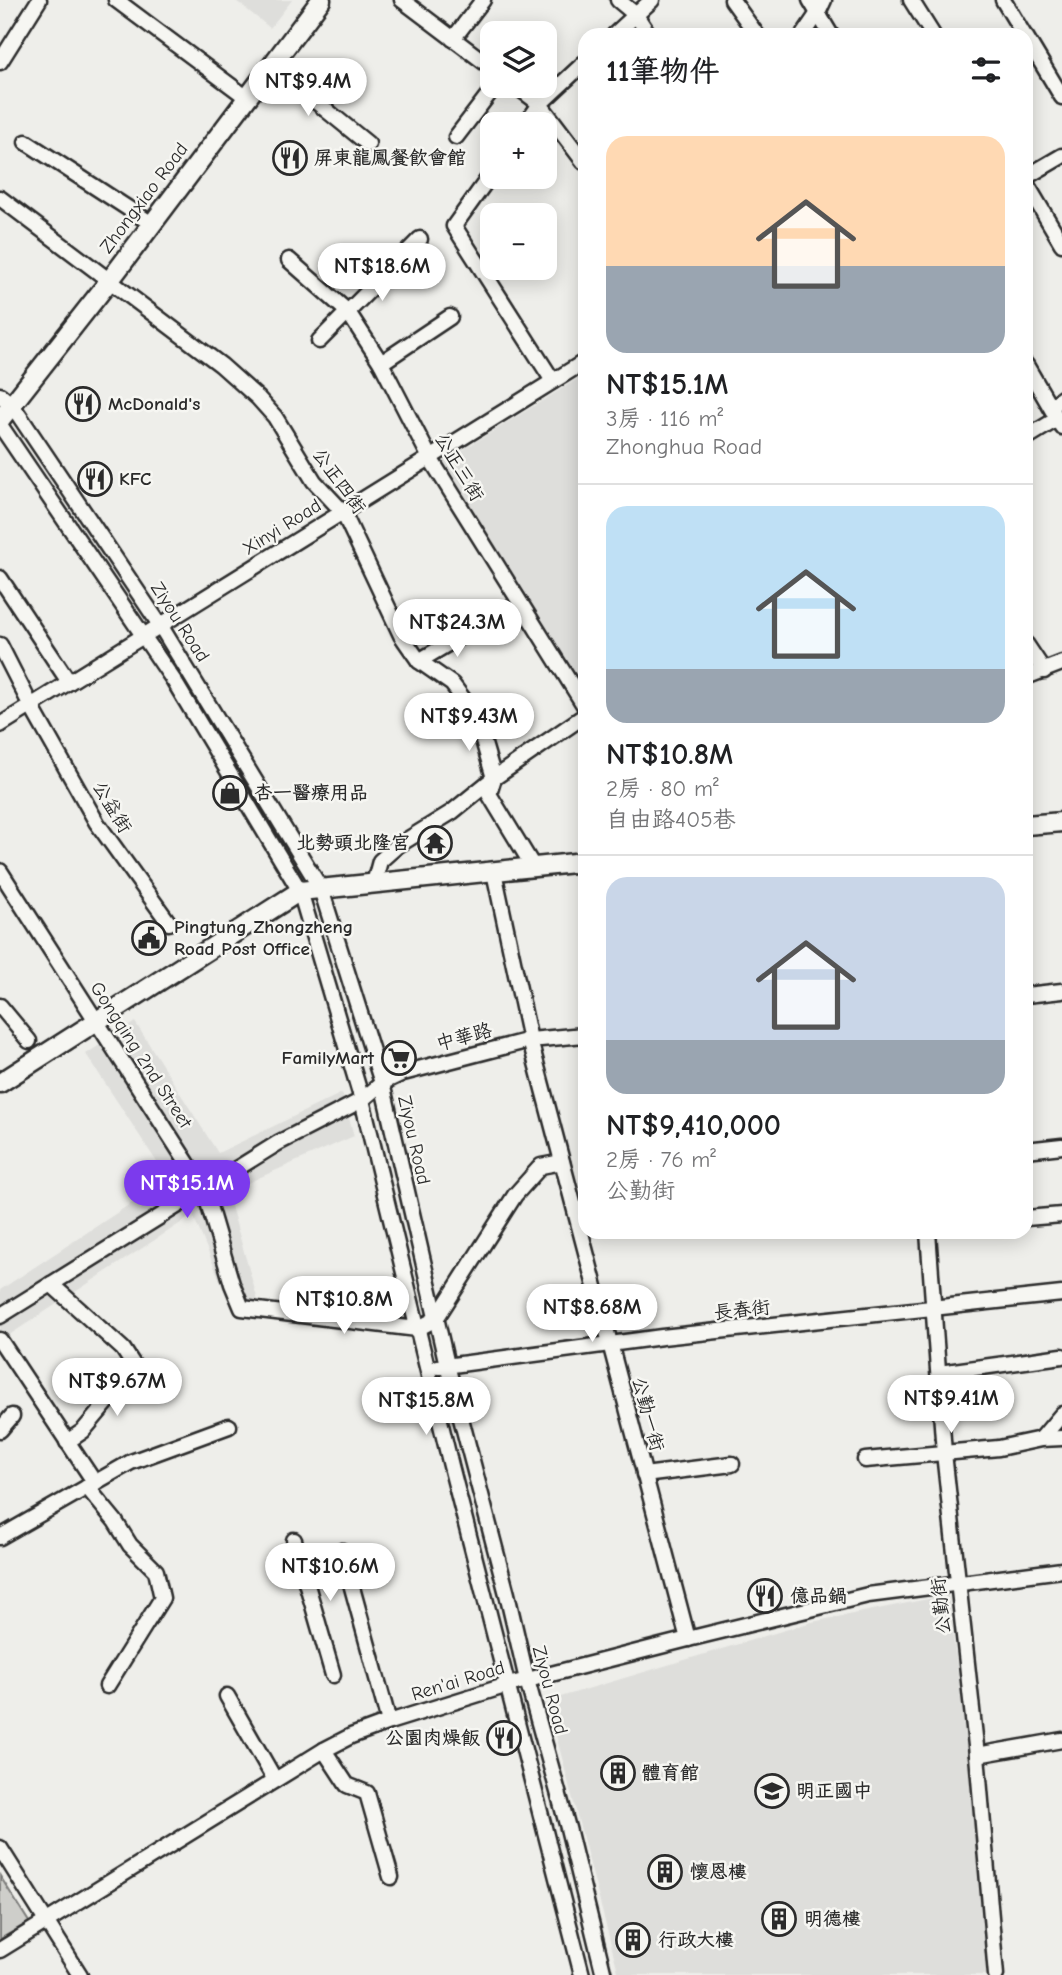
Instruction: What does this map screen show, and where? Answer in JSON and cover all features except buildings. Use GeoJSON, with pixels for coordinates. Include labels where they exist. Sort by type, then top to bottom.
{"type":"FeatureCollection","features":[{"type":"Feature","properties":{"kind":"main road","name":"Zhongxiao Road"},"geometry":{"type":"LineString","coordinates":[[0,422],[6,400],[110,280],[321,0]]}},
{"type":"Feature","properties":{"kind":"main road"},"geometry":{"type":"LineString","coordinates":[[1033,824],[1062,822]]}},
{"type":"Feature","properties":{"kind":"main road"},"geometry":{"type":"LineString","coordinates":[[0,1083],[300,891],[578,863]]}},
{"type":"Feature","properties":{"kind":"street"},"geometry":{"type":"LineString","coordinates":[[0,62],[39,0]]}},
{"type":"Feature","properties":{"kind":"street"},"geometry":{"type":"LineString","coordinates":[[116,0],[246,97]]}},
{"type":"Feature","properties":{"kind":"street"},"geometry":{"type":"LineString","coordinates":[[402,0],[480,59]]}},
{"type":"Feature","properties":{"kind":"street"},"geometry":{"type":"LineString","coordinates":[[453,39],[483,0]]}},
{"type":"Feature","properties":{"kind":"street"},"geometry":{"type":"LineString","coordinates":[[618,0],[636,15],[644,28]]}},
{"type":"Feature","properties":{"kind":"street"},"geometry":{"type":"LineString","coordinates":[[622,28],[652,0]]}},
{"type":"Feature","properties":{"kind":"street"},"geometry":{"type":"LineString","coordinates":[[732,0],[752,28]]}},
{"type":"Feature","properties":{"kind":"street"},"geometry":{"type":"LineString","coordinates":[[810,0],[821,7],[828,28]]}},
{"type":"Feature","properties":{"kind":"street"},"geometry":{"type":"LineString","coordinates":[[911,0],[929,28]]}},
{"type":"Feature","properties":{"kind":"street"},"geometry":{"type":"LineString","coordinates":[[1003,0],[1020,28]]}},
{"type":"Feature","properties":{"kind":"street"},"geometry":{"type":"LineString","coordinates":[[808,28],[821,7]]}},
{"type":"Feature","properties":{"kind":"street"},"geometry":{"type":"LineString","coordinates":[[1033,49],[1062,97]]}},
{"type":"Feature","properties":{"kind":"street"},"geometry":{"type":"LineString","coordinates":[[271,65],[368,144]]}},
{"type":"Feature","properties":{"kind":"street"},"geometry":{"type":"LineString","coordinates":[[534,112],[578,69]]}},
{"type":"Feature","properties":{"kind":"street"},"geometry":{"type":"LineString","coordinates":[[456,137],[486,98]]}},
{"type":"Feature","properties":{"kind":"street"},"geometry":{"type":"LineString","coordinates":[[532,98],[540,104],[578,154]]}},
{"type":"Feature","properties":{"kind":"street"},"geometry":{"type":"LineString","coordinates":[[26,142],[152,224]]}},
{"type":"Feature","properties":{"kind":"street"},"geometry":{"type":"LineString","coordinates":[[1033,173],[1062,156]]}},
{"type":"Feature","properties":{"kind":"street"},"geometry":{"type":"LineString","coordinates":[[481,189],[454,226],[553,381]]}},
{"type":"Feature","properties":{"kind":"street"},"geometry":{"type":"LineString","coordinates":[[1033,195],[1062,244]]}},
{"type":"Feature","properties":{"kind":"street","name":"公正四街"},"geometry":{"type":"LineString","coordinates":[[0,198],[221,365],[275,417],[314,481],[343,512],[401,635],[419,661],[452,684],[464,700],[480,730],[494,778],[489,794],[534,868]]}},
{"type":"Feature","properties":{"kind":"street"},"geometry":{"type":"LineString","coordinates":[[319,341],[420,239]]}},
{"type":"Feature","properties":{"kind":"street","name":"公正三街"},"geometry":{"type":"LineString","coordinates":[[289,260],[348,312],[380,363],[430,458],[578,695]]}},
{"type":"Feature","properties":{"kind":"street"},"geometry":{"type":"LineString","coordinates":[[380,363],[450,317]]}},
{"type":"Feature","properties":{"kind":"street","name":"Xinyi Road"},"geometry":{"type":"LineString","coordinates":[[0,725],[578,366]]}},
{"type":"Feature","properties":{"kind":"street"},"geometry":{"type":"LineString","coordinates":[[1033,376],[1058,413],[1033,433]]}},
{"type":"Feature","properties":{"kind":"street","name":"Ziyou Road"},"geometry":{"type":"LineString","coordinates":[[6,400],[160,625],[321,889],[382,1083],[447,1365],[604,1975]]}},
{"type":"Feature","properties":{"kind":"street","name":"Ziyou Road"},"geometry":{"type":"LineString","coordinates":[[0,422],[174,681],[300,891],[362,1100],[427,1370],[582,1975]]}},
{"type":"Feature","properties":{"kind":"street"},"geometry":{"type":"LineString","coordinates":[[0,578],[69,682]]}},
{"type":"Feature","properties":{"kind":"street"},"geometry":{"type":"LineString","coordinates":[[419,661],[476,627]]}},
{"type":"Feature","properties":{"kind":"street","name":"公益街"},"geometry":{"type":"LineString","coordinates":[[0,645],[97,823],[169,923]]}},
{"type":"Feature","properties":{"kind":"street"},"geometry":{"type":"LineString","coordinates":[[1033,654],[1044,671]]}},
{"type":"Feature","properties":{"kind":"street"},"geometry":{"type":"LineString","coordinates":[[1033,675],[1062,663]]}},
{"type":"Feature","properties":{"kind":"street"},"geometry":{"type":"LineString","coordinates":[[374,883],[380,861],[397,846],[452,812],[494,778],[578,720]]}},
{"type":"Feature","properties":{"kind":"street","name":"Gongqing 2nd Street"},"geometry":{"type":"LineString","coordinates":[[0,871],[5,891],[96,1020],[204,1189],[232,1284],[242,1308],[417,1329]]}},
{"type":"Feature","properties":{"kind":"street","name":"公勤一街"},"geometry":{"type":"LineString","coordinates":[[495,872],[530,1040],[562,1162],[578,1195]]}},
{"type":"Feature","properties":{"kind":"street"},"geometry":{"type":"LineString","coordinates":[[1033,994],[1062,991]]}},
{"type":"Feature","properties":{"kind":"street"},"geometry":{"type":"LineString","coordinates":[[0,1006],[29,1041]]}},
{"type":"Feature","properties":{"kind":"street","name":"中華路"},"geometry":{"type":"LineString","coordinates":[[0,1316],[278,1143],[362,1100],[382,1083],[403,1073],[530,1040],[578,1036]]}},
{"type":"Feature","properties":{"kind":"street"},"geometry":{"type":"LineString","coordinates":[[1033,1149],[1062,1146]]}},
{"type":"Feature","properties":{"kind":"street"},"geometry":{"type":"LineString","coordinates":[[417,1329],[436,1319],[515,1195],[541,1166],[562,1162]]}},
{"type":"Feature","properties":{"kind":"street"},"geometry":{"type":"LineString","coordinates":[[1033,1218],[1062,1215]]}},
{"type":"Feature","properties":{"kind":"street","name":"公勤一街"},"geometry":{"type":"LineString","coordinates":[[587,1239],[610,1344],[688,1639]]}},
{"type":"Feature","properties":{"kind":"street","name":"公勤街"},"geometry":{"type":"LineString","coordinates":[[929,1239],[944,1453],[996,1975]]}},
{"type":"Feature","properties":{"kind":"street"},"geometry":{"type":"LineString","coordinates":[[51,1284],[123,1349],[134,1366],[131,1374],[83,1431],[67,1442]]}},
{"type":"Feature","properties":{"kind":"street","name":"長春街"},"geometry":{"type":"LineString","coordinates":[[427,1370],[447,1365],[610,1344],[1062,1294]]}},
{"type":"Feature","properties":{"kind":"street"},"geometry":{"type":"LineString","coordinates":[[0,1339],[130,1545],[156,1571],[162,1598],[107,1686]]}},
{"type":"Feature","properties":{"kind":"street"},"geometry":{"type":"LineString","coordinates":[[939,1373],[1062,1356]]}},
{"type":"Feature","properties":{"kind":"street"},"geometry":{"type":"LineString","coordinates":[[1041,1439],[1062,1414]]}},
{"type":"Feature","properties":{"kind":"street"},"geometry":{"type":"LineString","coordinates":[[0,1430],[12,1416]]}},
{"type":"Feature","properties":{"kind":"street"},"geometry":{"type":"LineString","coordinates":[[0,1537],[131,1462],[229,1426]]}},
{"type":"Feature","properties":{"kind":"street"},"geometry":{"type":"LineString","coordinates":[[865,1460],[999,1448],[1041,1439],[1062,1438]]}},
{"type":"Feature","properties":{"kind":"street"},"geometry":{"type":"LineString","coordinates":[[644,1475],[732,1464]]}},
{"type":"Feature","properties":{"kind":"street"},"geometry":{"type":"LineString","coordinates":[[294,1540],[334,1675]]}},
{"type":"Feature","properties":{"kind":"street"},"geometry":{"type":"LineString","coordinates":[[342,1550],[389,1722]]}},
{"type":"Feature","properties":{"kind":"street","name":"Ren'ai Road"},"geometry":{"type":"LineString","coordinates":[[0,1950],[324,1750],[351,1736],[389,1722],[508,1685],[868,1595],[1062,1570]]}},
{"type":"Feature","properties":{"kind":"street"},"geometry":{"type":"LineString","coordinates":[[227,1696],[275,1780]]}},
{"type":"Feature","properties":{"kind":"street"},"geometry":{"type":"LineString","coordinates":[[976,1755],[1062,1740]]}},
{"type":"Feature","properties":{"kind":"street"},"geometry":{"type":"LineString","coordinates":[[324,1750],[347,1785],[367,1793],[391,1877]]}},
{"type":"Feature","properties":{"kind":"street"},"geometry":{"type":"LineString","coordinates":[[0,1848],[80,1975]]}},
{"type":"Feature","properties":{"kind":"shaded area"},"geometry":{"type":"Polygon","coordinates":[[[235,0],[292,0],[270,28],[235,0]]]}},
{"type":"Feature","properties":{"kind":"shaded area"},"geometry":{"type":"Polygon","coordinates":[[[578,379],[578,679],[443,462],[578,379]]]}},
{"type":"Feature","properties":{"kind":"shaded area"},"geometry":{"type":"Polygon","coordinates":[[[135,1022],[218,1153],[342,1093],[354,1136],[227,1192],[258,1301],[228,1300],[193,1215],[0,1341],[0,1290],[168,1179],[86,1054],[135,1022]]]}},
{"type":"Feature","properties":{"kind":"shaded area","name":"明正國中"},"geometry":{"type":"Polygon","coordinates":[[[948,1595],[984,1881],[992,1975],[619,1975],[547,1701],[812,1622],[948,1595]]]}},
{"type":"Feature","properties":{"kind":"shaded area"},"geometry":{"type":"Polygon","coordinates":[[[0,1876],[29,1922],[0,1939],[0,1876]]]}},
{"type":"Feature","properties":{"kind":"place","name":"屏東龍鳳餐飲會館"},"geometry":{"type":"Point","coordinates":[290,158]}},
{"type":"Feature","properties":{"kind":"place","name":"McDonald's"},"geometry":{"type":"Point","coordinates":[83,404]}},
{"type":"Feature","properties":{"kind":"place","name":"KFC"},"geometry":{"type":"Point","coordinates":[95,479]}},
{"type":"Feature","properties":{"kind":"place","name":"杏一醫療用品"},"geometry":{"type":"Point","coordinates":[230,793]}},
{"type":"Feature","properties":{"kind":"place","name":"北勢頭北隆宮"},"geometry":{"type":"Point","coordinates":[435,843]}},
{"type":"Feature","properties":{"kind":"place","name":"Pingtung Zhongzheng Road Post Office"},"geometry":{"type":"Point","coordinates":[149,938]}},
{"type":"Feature","properties":{"kind":"place","name":"FamilyMart"},"geometry":{"type":"Point","coordinates":[399,1058]}},
{"type":"Feature","properties":{"kind":"place","name":"億品鍋"},"geometry":{"type":"Point","coordinates":[765,1596]}},
{"type":"Feature","properties":{"kind":"place","name":"公園肉燥飯"},"geometry":{"type":"Point","coordinates":[504,1738]}},
{"type":"Feature","properties":{"kind":"place","name":"體育館"},"geometry":{"type":"Point","coordinates":[618,1773]}},
{"type":"Feature","properties":{"kind":"place","name":"明正國中"},"geometry":{"type":"Point","coordinates":[772,1791]}},
{"type":"Feature","properties":{"kind":"place","name":"懷恩樓"},"geometry":{"type":"Point","coordinates":[665,1872]}},
{"type":"Feature","properties":{"kind":"place","name":"明德樓"},"geometry":{"type":"Point","coordinates":[779,1919]}},
{"type":"Feature","properties":{"kind":"place","name":"行政大樓"},"geometry":{"type":"Point","coordinates":[633,1940]}}]}
